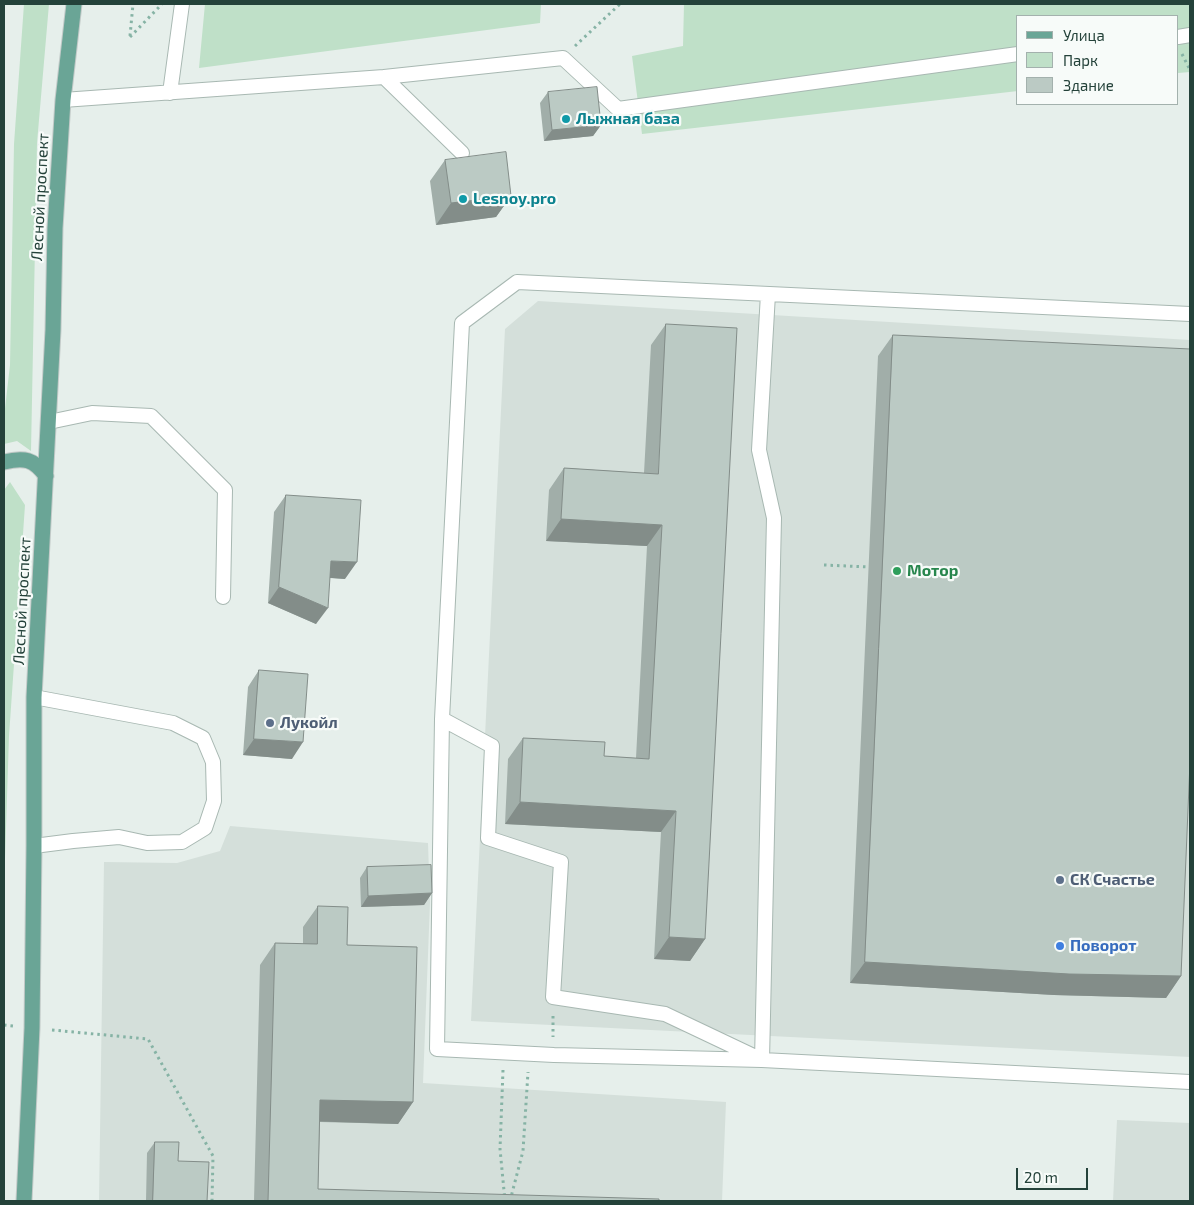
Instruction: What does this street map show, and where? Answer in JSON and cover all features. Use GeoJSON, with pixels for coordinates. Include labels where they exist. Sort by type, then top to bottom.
{"type":"FeatureCollection","features":[{"type":"Feature","properties":{"kind":"main road","name":"Лесной проспект"},"geometry":{"type":"LineString","coordinates":[[24,1201],[32,1028],[34,697],[49,422],[55,228],[63,100],[74,4]]}},
{"type":"Feature","properties":{"kind":"main road"},"geometry":{"type":"LineString","coordinates":[[4,462],[19,458],[38,465],[46,476]]}},
{"type":"Feature","properties":{"kind":"lane"},"geometry":{"type":"LineString","coordinates":[[170,93],[182,4]]}},
{"type":"Feature","properties":{"kind":"lane"},"geometry":{"type":"LineString","coordinates":[[63,100],[384,77],[563,58],[618,108],[1016,54]]}},
{"type":"Feature","properties":{"kind":"lane"},"geometry":{"type":"LineString","coordinates":[[384,77],[462,154]]}},
{"type":"Feature","properties":{"kind":"lane"},"geometry":{"type":"LineString","coordinates":[[1190,314],[517,282],[462,323],[442,719],[437,1049],[530,1054],[762,1060],[1190,1082]]}},
{"type":"Feature","properties":{"kind":"lane"},"geometry":{"type":"LineString","coordinates":[[762,1060],[774,518],[759,450],[768,294]]}},
{"type":"Feature","properties":{"kind":"lane"},"geometry":{"type":"LineString","coordinates":[[49,422],[92,413],[150,416],[225,490],[223,597]]}},
{"type":"Feature","properties":{"kind":"lane"},"geometry":{"type":"LineString","coordinates":[[34,697],[173,723],[203,738],[213,762],[214,801],[205,828],[182,842],[147,843],[119,837],[73,840],[34,846]]}},
{"type":"Feature","properties":{"kind":"lane"},"geometry":{"type":"LineString","coordinates":[[442,719],[492,746],[488,838],[561,862],[553,997],[665,1014],[762,1060]]}},
{"type":"Feature","properties":{"kind":"path"},"geometry":{"type":"LineString","coordinates":[[133,4],[130,37],[162,4]]}},
{"type":"Feature","properties":{"kind":"path"},"geometry":{"type":"LineString","coordinates":[[563,58],[620,4]]}},
{"type":"Feature","properties":{"kind":"path"},"geometry":{"type":"LineString","coordinates":[[824,565],[869,567]]}},
{"type":"Feature","properties":{"kind":"path"},"geometry":{"type":"LineString","coordinates":[[4,1025],[148,1040],[213,1156],[212,1201]]}},
{"type":"Feature","properties":{"kind":"path"},"geometry":{"type":"LineString","coordinates":[[504,1052],[500,1149],[505,1201]]}},
{"type":"Feature","properties":{"kind":"path"},"geometry":{"type":"LineString","coordinates":[[510,1201],[523,1151],[530,1054]]}},
{"type":"Feature","properties":{"kind":"shaded area"},"geometry":{"type":"Polygon","coordinates":[[[538,301],[1190,340],[1190,1057],[471,1021],[505,329],[538,301]]]}},
{"type":"Feature","properties":{"kind":"shaded area"},"geometry":{"type":"Polygon","coordinates":[[[230,826],[428,843],[430,903],[423,1083],[726,1102],[722,1201],[99,1201],[104,862],[177,863],[220,851],[230,826]]]}},
{"type":"Feature","properties":{"kind":"shaded area"},"geometry":{"type":"Polygon","coordinates":[[[1117,1120],[1190,1123],[1190,1201],[1113,1201],[1117,1120]]]}},
{"type":"Feature","properties":{"kind":"green space"},"geometry":{"type":"Polygon","coordinates":[[[24,4],[49,4],[37,143],[31,451],[17,441],[4,444],[4,417],[10,365],[14,144],[24,4]]]}},
{"type":"Feature","properties":{"kind":"green space"},"geometry":{"type":"Polygon","coordinates":[[[205,4],[541,4],[540,23],[199,68],[205,4]]]}},
{"type":"Feature","properties":{"kind":"green space"},"geometry":{"type":"Polygon","coordinates":[[[684,4],[1190,4],[1190,72],[1179,73],[1179,15],[1016,15],[1016,91],[642,134],[632,56],[683,46],[684,4]]]}},
{"type":"Feature","properties":{"kind":"green space"},"geometry":{"type":"Polygon","coordinates":[[[10,482],[25,505],[9,736],[4,890],[4,490],[10,482]]]}},
{"type":"Feature","properties":{"kind":"building"},"geometry":{"type":"Polygon","coordinates":[[[597,87],[601,125],[552,130],[548,92],[597,87]]]}},
{"type":"Feature","properties":{"kind":"building"},"geometry":{"type":"Polygon","coordinates":[[[506,152],[511,196],[451,203],[445,160],[506,152]]]}},
{"type":"Feature","properties":{"kind":"building"},"geometry":{"type":"Polygon","coordinates":[[[666,324],[737,328],[705,939],[669,937],[676,811],[520,802],[523,738],[605,742],[604,756],[649,759],[662,525],[561,519],[564,468],[658,474],[666,324]]]}},
{"type":"Feature","properties":{"kind":"building"},"geometry":{"type":"Polygon","coordinates":[[[893,335],[1190,349],[1190,762],[1181,976],[1069,974],[865,962],[893,335]]]}},
{"type":"Feature","properties":{"kind":"building"},"geometry":{"type":"Polygon","coordinates":[[[286,495],[361,500],[357,562],[331,561],[328,608],[279,587],[286,495]]]}},
{"type":"Feature","properties":{"kind":"building"},"geometry":{"type":"Polygon","coordinates":[[[259,670],[308,674],[303,742],[254,739],[259,670]]]}},
{"type":"Feature","properties":{"kind":"building"},"geometry":{"type":"Polygon","coordinates":[[[431,865],[432,893],[368,896],[367,867],[431,865]]]}},
{"type":"Feature","properties":{"kind":"building"},"geometry":{"type":"Polygon","coordinates":[[[318,906],[348,907],[347,945],[417,947],[413,1102],[320,1100],[318,1189],[659,1199],[659,1201],[268,1201],[275,943],[317,944],[318,906]]]}},
{"type":"Feature","properties":{"kind":"building"},"geometry":{"type":"Polygon","coordinates":[[[155,1142],[179,1142],[178,1161],[209,1162],[207,1201],[153,1201],[155,1142]]]}},
{"type":"Feature","properties":{"kind":"place","name":"Лыжная база"},"geometry":{"type":"Point","coordinates":[566,119]}},
{"type":"Feature","properties":{"kind":"place","name":"Lesnoy.pro"},"geometry":{"type":"Point","coordinates":[463,199]}},
{"type":"Feature","properties":{"kind":"place","name":"Мотор"},"geometry":{"type":"Point","coordinates":[897,571]}},
{"type":"Feature","properties":{"kind":"place","name":"Лукойл"},"geometry":{"type":"Point","coordinates":[270,723]}},
{"type":"Feature","properties":{"kind":"place","name":"СК Счастье"},"geometry":{"type":"Point","coordinates":[1060,880]}},
{"type":"Feature","properties":{"kind":"place","name":"Поворот"},"geometry":{"type":"Point","coordinates":[1060,946]}}]}
